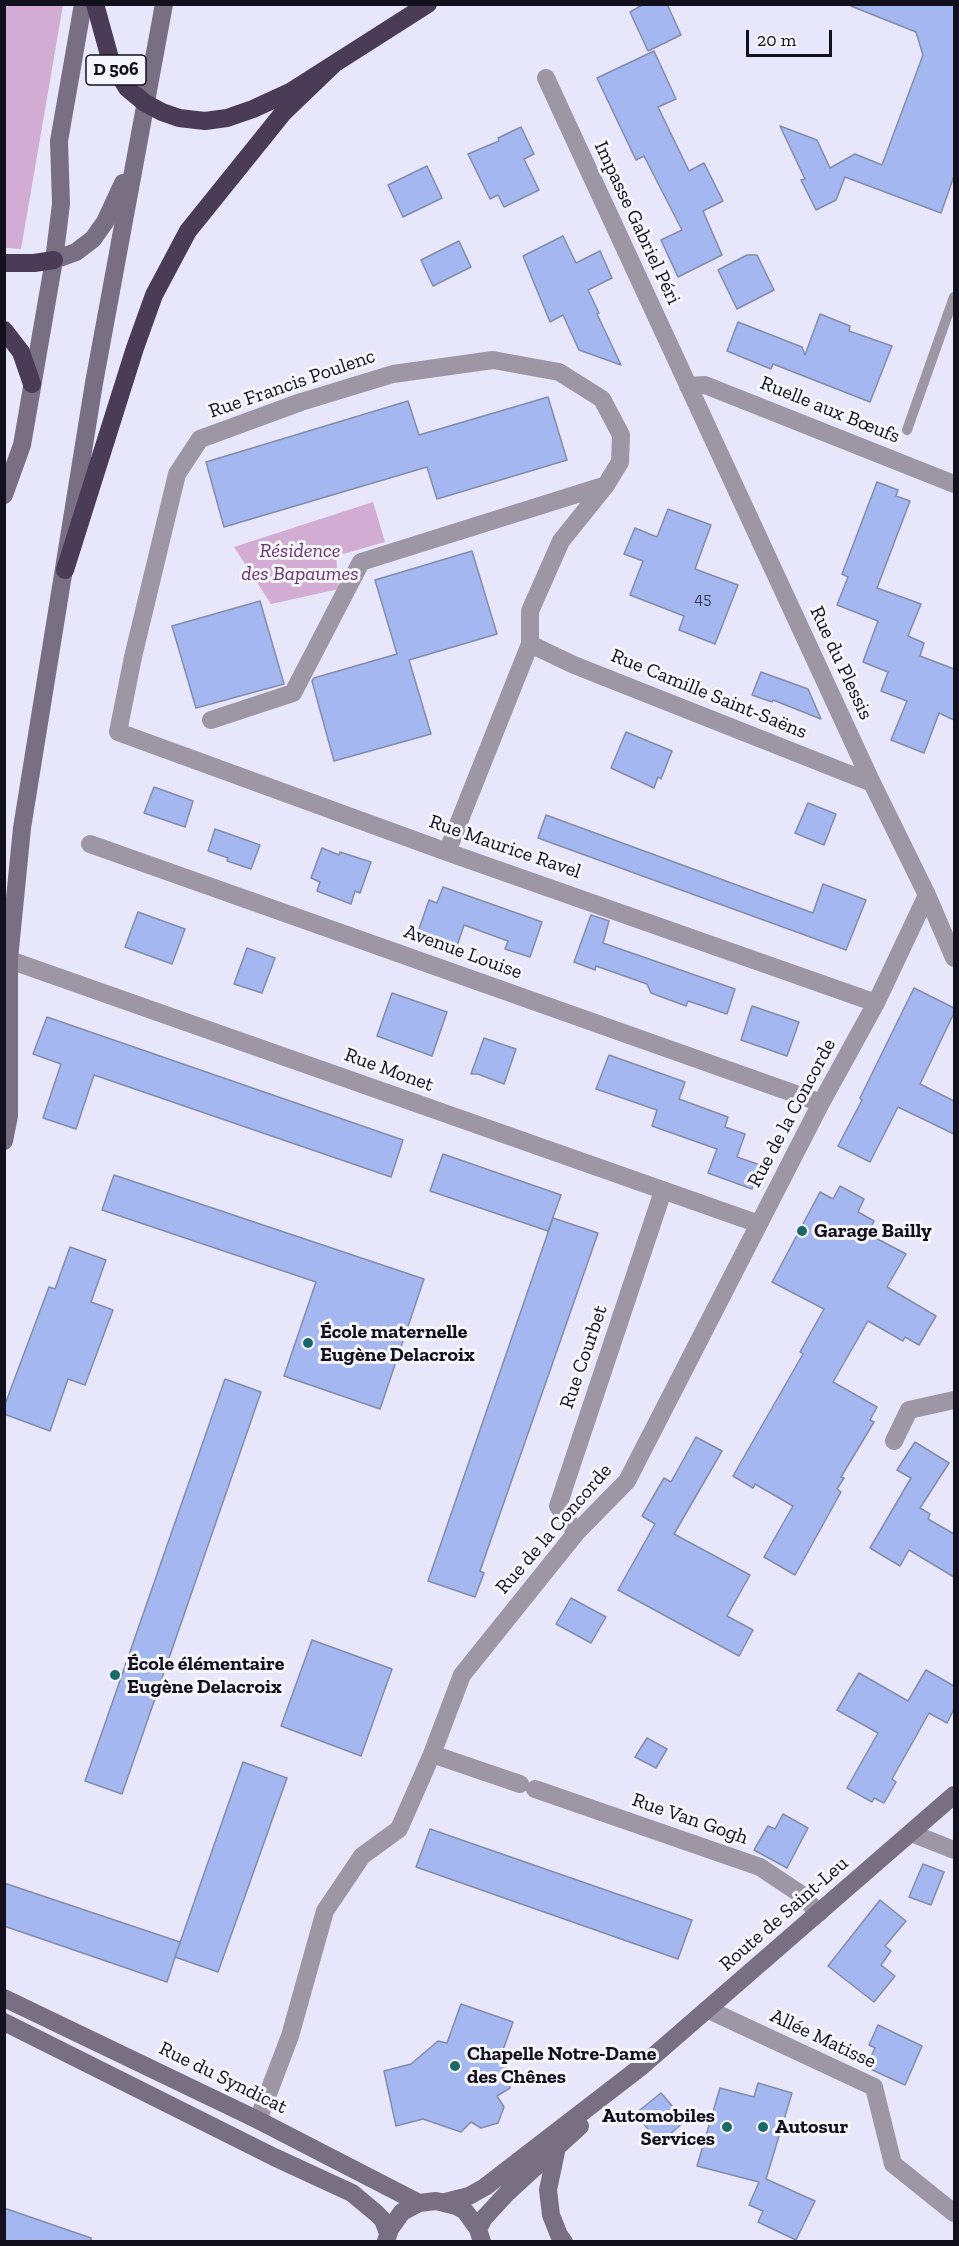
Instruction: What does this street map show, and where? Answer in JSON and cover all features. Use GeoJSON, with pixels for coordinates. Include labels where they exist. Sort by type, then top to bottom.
{"type":"FeatureCollection","features":[{"type":"Feature","properties":{"kind":"highway","name":"D 506"},"geometry":{"type":"LineString","coordinates":[[95,4],[111,62],[127,88],[146,103]]}},
{"type":"Feature","properties":{"kind":"highway"},"geometry":{"type":"LineString","coordinates":[[146,103],[179,118],[205,121],[227,118],[253,110],[290,92],[428,4]]}},
{"type":"Feature","properties":{"kind":"highway"},"geometry":{"type":"LineString","coordinates":[[64,570],[154,295],[188,231],[283,113],[333,65]]}},
{"type":"Feature","properties":{"kind":"highway"},"geometry":{"type":"LineString","coordinates":[[4,263],[54,261]]}},
{"type":"Feature","properties":{"kind":"highway"},"geometry":{"type":"LineString","coordinates":[[4,330],[21,352],[32,384]]}},
{"type":"Feature","properties":{"kind":"street","name":"D 506"},"geometry":{"type":"LineString","coordinates":[[4,495],[22,445],[54,261],[61,204],[59,141],[83,4]]}},
{"type":"Feature","properties":{"kind":"street","name":"D 506"},"geometry":{"type":"LineString","coordinates":[[4,1142],[9,1116],[7,958],[22,828],[36,729],[87,426],[163,7]]}},
{"type":"Feature","properties":{"kind":"street","name":"Impasse Gabriel Péri"},"geometry":{"type":"LineString","coordinates":[[546,78],[688,386]]}},
{"type":"Feature","properties":{"kind":"street"},"geometry":{"type":"LineString","coordinates":[[54,261],[76,252],[93,239],[117,199],[139,140]]}},
{"type":"Feature","properties":{"kind":"street","name":"Rue Francis Poulenc"},"geometry":{"type":"LineString","coordinates":[[118,732],[133,657],[177,474],[200,439],[301,402],[393,374],[493,360],[560,372],[602,399],[621,435],[620,462],[606,485]]}},
{"type":"Feature","properties":{"kind":"street","name":"Ruelle aux Bœufs"},"geometry":{"type":"LineString","coordinates":[[688,386],[705,385],[954,484]]}},
{"type":"Feature","properties":{"kind":"street","name":"Rue du Plessis"},"geometry":{"type":"LineString","coordinates":[[688,386],[872,783],[927,895],[954,958]]}},
{"type":"Feature","properties":{"kind":"street"},"geometry":{"type":"LineString","coordinates":[[447,852],[530,644],[530,611],[561,542],[606,485]]}},
{"type":"Feature","properties":{"kind":"street"},"geometry":{"type":"LineString","coordinates":[[211,720],[293,693],[361,562],[606,485]]}},
{"type":"Feature","properties":{"kind":"street","name":"Rue Camille Saint-Saëns"},"geometry":{"type":"LineString","coordinates":[[530,644],[585,669],[872,783]]}},
{"type":"Feature","properties":{"kind":"street","name":"Rue Maurice Ravel"},"geometry":{"type":"LineString","coordinates":[[118,732],[447,852],[876,1003]]}},
{"type":"Feature","properties":{"kind":"street","name":"Avenue Louise"},"geometry":{"type":"LineString","coordinates":[[90,844],[821,1103]]}},
{"type":"Feature","properties":{"kind":"street","name":"Rue de la Concorde"},"geometry":{"type":"LineString","coordinates":[[258,2120],[290,2036],[325,1911],[362,1856],[399,1829],[432,1754],[462,1675],[576,1533],[627,1481],[821,1103],[876,1003],[927,895]]}},
{"type":"Feature","properties":{"kind":"street","name":"Rue Monet"},"geometry":{"type":"LineString","coordinates":[[7,958],[759,1224]]}},
{"type":"Feature","properties":{"kind":"street","name":"Rue Courbet"},"geometry":{"type":"LineString","coordinates":[[576,1533],[558,1506],[663,1191]]}},
{"type":"Feature","properties":{"kind":"street"},"geometry":{"type":"LineString","coordinates":[[894,1441],[909,1410],[954,1401]]}},
{"type":"Feature","properties":{"kind":"street","name":"Rue Van Gogh"},"geometry":{"type":"LineString","coordinates":[[432,1754],[760,1867],[799,1893],[819,1912]]}},
{"type":"Feature","properties":{"kind":"street","name":"Route de Saint-Leu"},"geometry":{"type":"LineString","coordinates":[[419,2203],[445,2202],[469,2196],[485,2187],[642,2066],[709,2010],[954,1795]]}},
{"type":"Feature","properties":{"kind":"street"},"geometry":{"type":"LineString","coordinates":[[911,1833],[954,1850]]}},
{"type":"Feature","properties":{"kind":"street","name":"Rue du Syndicat"},"geometry":{"type":"LineString","coordinates":[[4,1998],[258,2120],[419,2203]]}},
{"type":"Feature","properties":{"kind":"street","name":"Allée Matisse"},"geometry":{"type":"LineString","coordinates":[[709,2010],[874,2087],[893,2164],[954,2213]]}},
{"type":"Feature","properties":{"kind":"street"},"geometry":{"type":"LineString","coordinates":[[4,2022],[264,2152],[352,2193],[383,2220],[387,2237]]}},
{"type":"Feature","properties":{"kind":"street","name":"Route de Saint-Leu"},"geometry":{"type":"LineString","coordinates":[[481,2238],[484,2218],[508,2192],[642,2066]]}},
{"type":"Feature","properties":{"kind":"street"},"geometry":{"type":"LineString","coordinates":[[557,2147],[548,2190],[551,2215],[564,2241]]}},
{"type":"Feature","properties":{"kind":"street"},"geometry":{"type":"LineString","coordinates":[[445,2202],[465,2211],[481,2238]]}},
{"type":"Feature","properties":{"kind":"street"},"geometry":{"type":"LineString","coordinates":[[387,2237],[395,2220],[402,2212],[419,2203]]}},
{"type":"Feature","properties":{"kind":"lane"},"geometry":{"type":"LineString","coordinates":[[908,430],[954,297]]}},
{"type":"Feature","properties":{"kind":"green space"},"geometry":{"type":"Polygon","coordinates":[[[4,5],[63,5],[21,249],[5,248],[4,5]]]}},
{"type":"Feature","properties":{"kind":"green space","name":"Résidence des Bapaumes"},"geometry":{"type":"Polygon","coordinates":[[[373,502],[385,542],[336,556],[339,589],[271,604],[234,547],[373,502]]]}},
{"type":"Feature","properties":{"kind":"building"},"geometry":{"type":"Polygon","coordinates":[[[644,4],[667,4],[681,35],[648,51],[630,12],[644,4]]]}},
{"type":"Feature","properties":{"kind":"building"},"geometry":{"type":"Polygon","coordinates":[[[851,4],[954,4],[954,176],[941,213],[845,177],[836,200],[816,210],[801,180],[805,179],[780,126],[817,140],[830,168],[855,154],[882,165],[923,55],[916,32],[851,6],[851,4]]]}},
{"type":"Feature","properties":{"kind":"building"},"geometry":{"type":"Polygon","coordinates":[[[654,51],[676,99],[658,107],[689,171],[704,163],[723,201],[703,211],[722,255],[678,277],[661,240],[682,230],[644,156],[636,160],[597,78],[654,51]]]}},
{"type":"Feature","properties":{"kind":"building"},"geometry":{"type":"Polygon","coordinates":[[[521,127],[534,154],[524,159],[539,190],[504,207],[498,195],[490,199],[468,154],[499,141],[498,138],[521,127]]]}},
{"type":"Feature","properties":{"kind":"building"},"geometry":{"type":"Polygon","coordinates":[[[427,166],[442,198],[403,217],[388,185],[427,166]]]}},
{"type":"Feature","properties":{"kind":"building"},"geometry":{"type":"Polygon","coordinates":[[[563,236],[576,263],[600,251],[612,278],[588,290],[621,365],[579,350],[563,315],[550,322],[523,256],[563,236]]]}},
{"type":"Feature","properties":{"kind":"building"},"geometry":{"type":"Polygon","coordinates":[[[459,241],[471,267],[433,286],[421,260],[459,241]]]}},
{"type":"Feature","properties":{"kind":"building"},"geometry":{"type":"Polygon","coordinates":[[[747,255],[757,255],[774,290],[737,309],[718,270],[747,255]]]}},
{"type":"Feature","properties":{"kind":"building"},"geometry":{"type":"Polygon","coordinates":[[[820,314],[850,326],[849,331],[892,346],[870,402],[773,364],[771,369],[727,351],[738,322],[802,347],[805,355],[820,314]]]}},
{"type":"Feature","properties":{"kind":"building"},"geometry":{"type":"Polygon","coordinates":[[[548,397],[567,460],[437,499],[427,467],[224,527],[206,462],[408,401],[419,435],[548,397]]]}},
{"type":"Feature","properties":{"kind":"building"},"geometry":{"type":"Polygon","coordinates":[[[877,482],[898,490],[896,496],[910,501],[877,588],[921,604],[908,636],[924,643],[920,656],[954,669],[954,720],[939,713],[924,753],[891,740],[907,701],[881,691],[888,672],[863,662],[878,621],[837,605],[848,577],[842,574],[877,482]]]}},
{"type":"Feature","properties":{"kind":"building"},"geometry":{"type":"Polygon","coordinates":[[[668,509],[711,525],[695,569],[738,585],[715,644],[679,630],[684,616],[630,595],[643,561],[624,554],[635,528],[657,537],[668,509]]]}},
{"type":"Feature","properties":{"kind":"building"},"geometry":{"type":"Polygon","coordinates":[[[472,551],[497,634],[409,660],[431,734],[334,761],[312,681],[314,678],[397,654],[375,580],[472,551]]]}},
{"type":"Feature","properties":{"kind":"building"},"geometry":{"type":"Polygon","coordinates":[[[260,601],[284,684],[196,708],[172,626],[260,601]]]}},
{"type":"Feature","properties":{"kind":"building"},"geometry":{"type":"Polygon","coordinates":[[[761,672],[808,689],[821,719],[773,700],[772,702],[752,695],[761,672]]]}},
{"type":"Feature","properties":{"kind":"building"},"geometry":{"type":"Polygon","coordinates":[[[626,732],[672,751],[661,779],[658,777],[654,788],[611,768],[626,732]]]}},
{"type":"Feature","properties":{"kind":"building"},"geometry":{"type":"Polygon","coordinates":[[[154,787],[193,801],[185,827],[144,813],[154,787]]]}},
{"type":"Feature","properties":{"kind":"building"},"geometry":{"type":"Polygon","coordinates":[[[808,803],[836,814],[824,845],[795,833],[808,803]]]}},
{"type":"Feature","properties":{"kind":"building"},"geometry":{"type":"Polygon","coordinates":[[[546,815],[813,913],[823,884],[866,900],[846,950],[538,838],[546,815]]]}},
{"type":"Feature","properties":{"kind":"building"},"geometry":{"type":"Polygon","coordinates":[[[215,829],[260,845],[251,869],[227,861],[228,858],[208,851],[215,829]]]}},
{"type":"Feature","properties":{"kind":"building"},"geometry":{"type":"Polygon","coordinates":[[[322,848],[339,855],[340,852],[371,862],[360,893],[355,891],[351,904],[317,891],[320,882],[311,878],[322,848]]]}},
{"type":"Feature","properties":{"kind":"building"},"geometry":{"type":"Polygon","coordinates":[[[443,887],[542,922],[530,957],[505,949],[508,941],[464,925],[457,946],[418,932],[429,900],[437,903],[443,887]]]}},
{"type":"Feature","properties":{"kind":"building"},"geometry":{"type":"Polygon","coordinates":[[[138,912],[185,929],[172,964],[125,947],[138,912]]]}},
{"type":"Feature","properties":{"kind":"building"},"geometry":{"type":"Polygon","coordinates":[[[591,915],[609,921],[603,943],[735,989],[727,1014],[688,1001],[686,1006],[651,993],[647,984],[596,966],[595,970],[574,962],[591,915]]]}},
{"type":"Feature","properties":{"kind":"building"},"geometry":{"type":"Polygon","coordinates":[[[247,948],[275,958],[262,993],[234,984],[247,948]]]}},
{"type":"Feature","properties":{"kind":"building"},"geometry":{"type":"Polygon","coordinates":[[[914,988],[954,1008],[954,1013],[920,1084],[954,1101],[954,1134],[898,1107],[870,1162],[838,1146],[914,988]]]}},
{"type":"Feature","properties":{"kind":"building"},"geometry":{"type":"Polygon","coordinates":[[[392,993],[447,1012],[432,1056],[377,1036],[392,993]]]}},
{"type":"Feature","properties":{"kind":"building"},"geometry":{"type":"Polygon","coordinates":[[[752,1006],[799,1022],[787,1056],[741,1040],[752,1006]]]}},
{"type":"Feature","properties":{"kind":"building"},"geometry":{"type":"Polygon","coordinates":[[[47,1017],[403,1140],[391,1177],[94,1075],[76,1129],[43,1118],[61,1064],[33,1054],[47,1017]]]}},
{"type":"Feature","properties":{"kind":"building"},"geometry":{"type":"Polygon","coordinates":[[[484,1038],[516,1049],[504,1084],[478,1074],[471,1074],[484,1038]]]}},
{"type":"Feature","properties":{"kind":"building"},"geometry":{"type":"Polygon","coordinates":[[[609,1055],[685,1082],[679,1099],[728,1117],[725,1127],[745,1134],[737,1157],[760,1165],[752,1189],[708,1173],[717,1149],[652,1126],[657,1110],[596,1089],[609,1055]]]}},
{"type":"Feature","properties":{"kind":"building"},"geometry":{"type":"Polygon","coordinates":[[[443,1154],[561,1195],[548,1231],[430,1191],[443,1154]]]}},
{"type":"Feature","properties":{"kind":"building"},"geometry":{"type":"Polygon","coordinates":[[[114,1175],[424,1279],[380,1409],[284,1376],[316,1282],[102,1210],[114,1175]]]}},
{"type":"Feature","properties":{"kind":"building"},"geometry":{"type":"Polygon","coordinates":[[[840,1186],[864,1199],[858,1212],[874,1221],[868,1234],[906,1254],[887,1287],[936,1316],[919,1345],[905,1337],[903,1341],[868,1321],[833,1382],[877,1407],[870,1420],[874,1422],[841,1477],[844,1478],[837,1489],[841,1492],[795,1575],[764,1557],[793,1506],[755,1484],[753,1488],[733,1476],[803,1354],[800,1352],[824,1309],[772,1282],[820,1192],[833,1199],[840,1186]]]}},
{"type":"Feature","properties":{"kind":"building"},"geometry":{"type":"Polygon","coordinates":[[[553,1218],[598,1233],[480,1571],[484,1573],[475,1597],[428,1581],[553,1218]]]}},
{"type":"Feature","properties":{"kind":"building"},"geometry":{"type":"Polygon","coordinates":[[[70,1247],[106,1260],[91,1302],[113,1310],[85,1385],[68,1379],[50,1431],[4,1414],[4,1407],[49,1287],[55,1289],[70,1247]]]}},
{"type":"Feature","properties":{"kind":"building"},"geometry":{"type":"Polygon","coordinates":[[[225,1379],[261,1392],[122,1794],[85,1781],[225,1379]]]}},
{"type":"Feature","properties":{"kind":"building"},"geometry":{"type":"Polygon","coordinates":[[[696,1437],[722,1451],[674,1534],[750,1575],[727,1616],[753,1630],[739,1656],[618,1590],[655,1524],[642,1516],[664,1478],[671,1482],[696,1437]]]}},
{"type":"Feature","properties":{"kind":"building"},"geometry":{"type":"Polygon","coordinates":[[[915,1442],[949,1463],[920,1508],[930,1514],[928,1519],[954,1534],[954,1577],[909,1550],[900,1566],[870,1548],[911,1478],[897,1470],[915,1442]]]}},
{"type":"Feature","properties":{"kind":"building"},"geometry":{"type":"Polygon","coordinates":[[[571,1598],[606,1617],[591,1643],[556,1624],[571,1598]]]}},
{"type":"Feature","properties":{"kind":"building"},"geometry":{"type":"Polygon","coordinates":[[[312,1640],[392,1669],[361,1756],[281,1726],[312,1640]]]}},
{"type":"Feature","properties":{"kind":"building"},"geometry":{"type":"Polygon","coordinates":[[[926,1670],[954,1686],[954,1709],[947,1723],[929,1713],[892,1779],[896,1782],[884,1803],[874,1798],[872,1802],[847,1788],[878,1733],[837,1710],[859,1673],[908,1701],[926,1670]]]}},
{"type":"Feature","properties":{"kind":"building"},"geometry":{"type":"Polygon","coordinates":[[[647,1738],[667,1749],[656,1768],[635,1757],[647,1738]]]}},
{"type":"Feature","properties":{"kind":"building"},"geometry":{"type":"Polygon","coordinates":[[[243,1762],[287,1778],[218,1972],[175,1957],[243,1762]]]}},
{"type":"Feature","properties":{"kind":"building"},"geometry":{"type":"Polygon","coordinates":[[[783,1814],[808,1828],[787,1868],[754,1850],[768,1826],[775,1829],[783,1814]]]}},
{"type":"Feature","properties":{"kind":"building"},"geometry":{"type":"Polygon","coordinates":[[[430,1829],[692,1920],[678,1959],[416,1867],[430,1829]]]}},
{"type":"Feature","properties":{"kind":"building"},"geometry":{"type":"Polygon","coordinates":[[[923,1864],[944,1872],[931,1905],[909,1897],[923,1864]]]}},
{"type":"Feature","properties":{"kind":"building"},"geometry":{"type":"Polygon","coordinates":[[[4,1883],[180,1942],[167,1982],[4,1926],[4,1883]]]}},
{"type":"Feature","properties":{"kind":"building"},"geometry":{"type":"Polygon","coordinates":[[[880,1900],[906,1921],[885,1946],[891,1951],[881,1965],[895,1976],[874,2002],[828,1966],[880,1900]]]}},
{"type":"Feature","properties":{"kind":"building","name":"Chapelle Notre-Dame des Chênes"},"geometry":{"type":"Polygon","coordinates":[[[461,2004],[513,2022],[503,2050],[510,2088],[497,2096],[504,2107],[498,2123],[481,2128],[471,2122],[461,2132],[423,2119],[396,2126],[384,2071],[411,2064],[438,2041],[447,2043],[461,2004]]]}},
{"type":"Feature","properties":{"kind":"building"},"geometry":{"type":"Polygon","coordinates":[[[878,2025],[922,2046],[905,2085],[866,2067],[875,2048],[869,2045],[878,2025]]]}},
{"type":"Feature","properties":{"kind":"building"},"geometry":{"type":"Polygon","coordinates":[[[758,2083],[792,2093],[766,2179],[815,2201],[796,2240],[758,2222],[763,2211],[749,2205],[759,2182],[697,2166],[720,2088],[754,2097],[758,2083]]]}},
{"type":"Feature","properties":{"kind":"building"},"geometry":{"type":"Polygon","coordinates":[[[661,2093],[685,2121],[660,2143],[635,2114],[661,2093]]]}},
{"type":"Feature","properties":{"kind":"building"},"geometry":{"type":"Polygon","coordinates":[[[4,2208],[91,2238],[91,2241],[4,2241],[4,2208]]]}},
{"type":"Feature","properties":{"kind":"place","name":"Garage Bailly"},"geometry":{"type":"Point","coordinates":[802,1231]}},
{"type":"Feature","properties":{"kind":"place","name":"École maternelle Eugène Delacroix"},"geometry":{"type":"Point","coordinates":[308,1343]}},
{"type":"Feature","properties":{"kind":"place","name":"École élémentaire Eugène Delacroix"},"geometry":{"type":"Point","coordinates":[115,1675]}},
{"type":"Feature","properties":{"kind":"place","name":"Chapelle Notre-Dame des Chênes"},"geometry":{"type":"Point","coordinates":[455,2066]}},
{"type":"Feature","properties":{"kind":"place","name":"Automobiles Services"},"geometry":{"type":"Point","coordinates":[727,2127]}},
{"type":"Feature","properties":{"kind":"place","name":"Autosur"},"geometry":{"type":"Point","coordinates":[763,2127]}}]}
